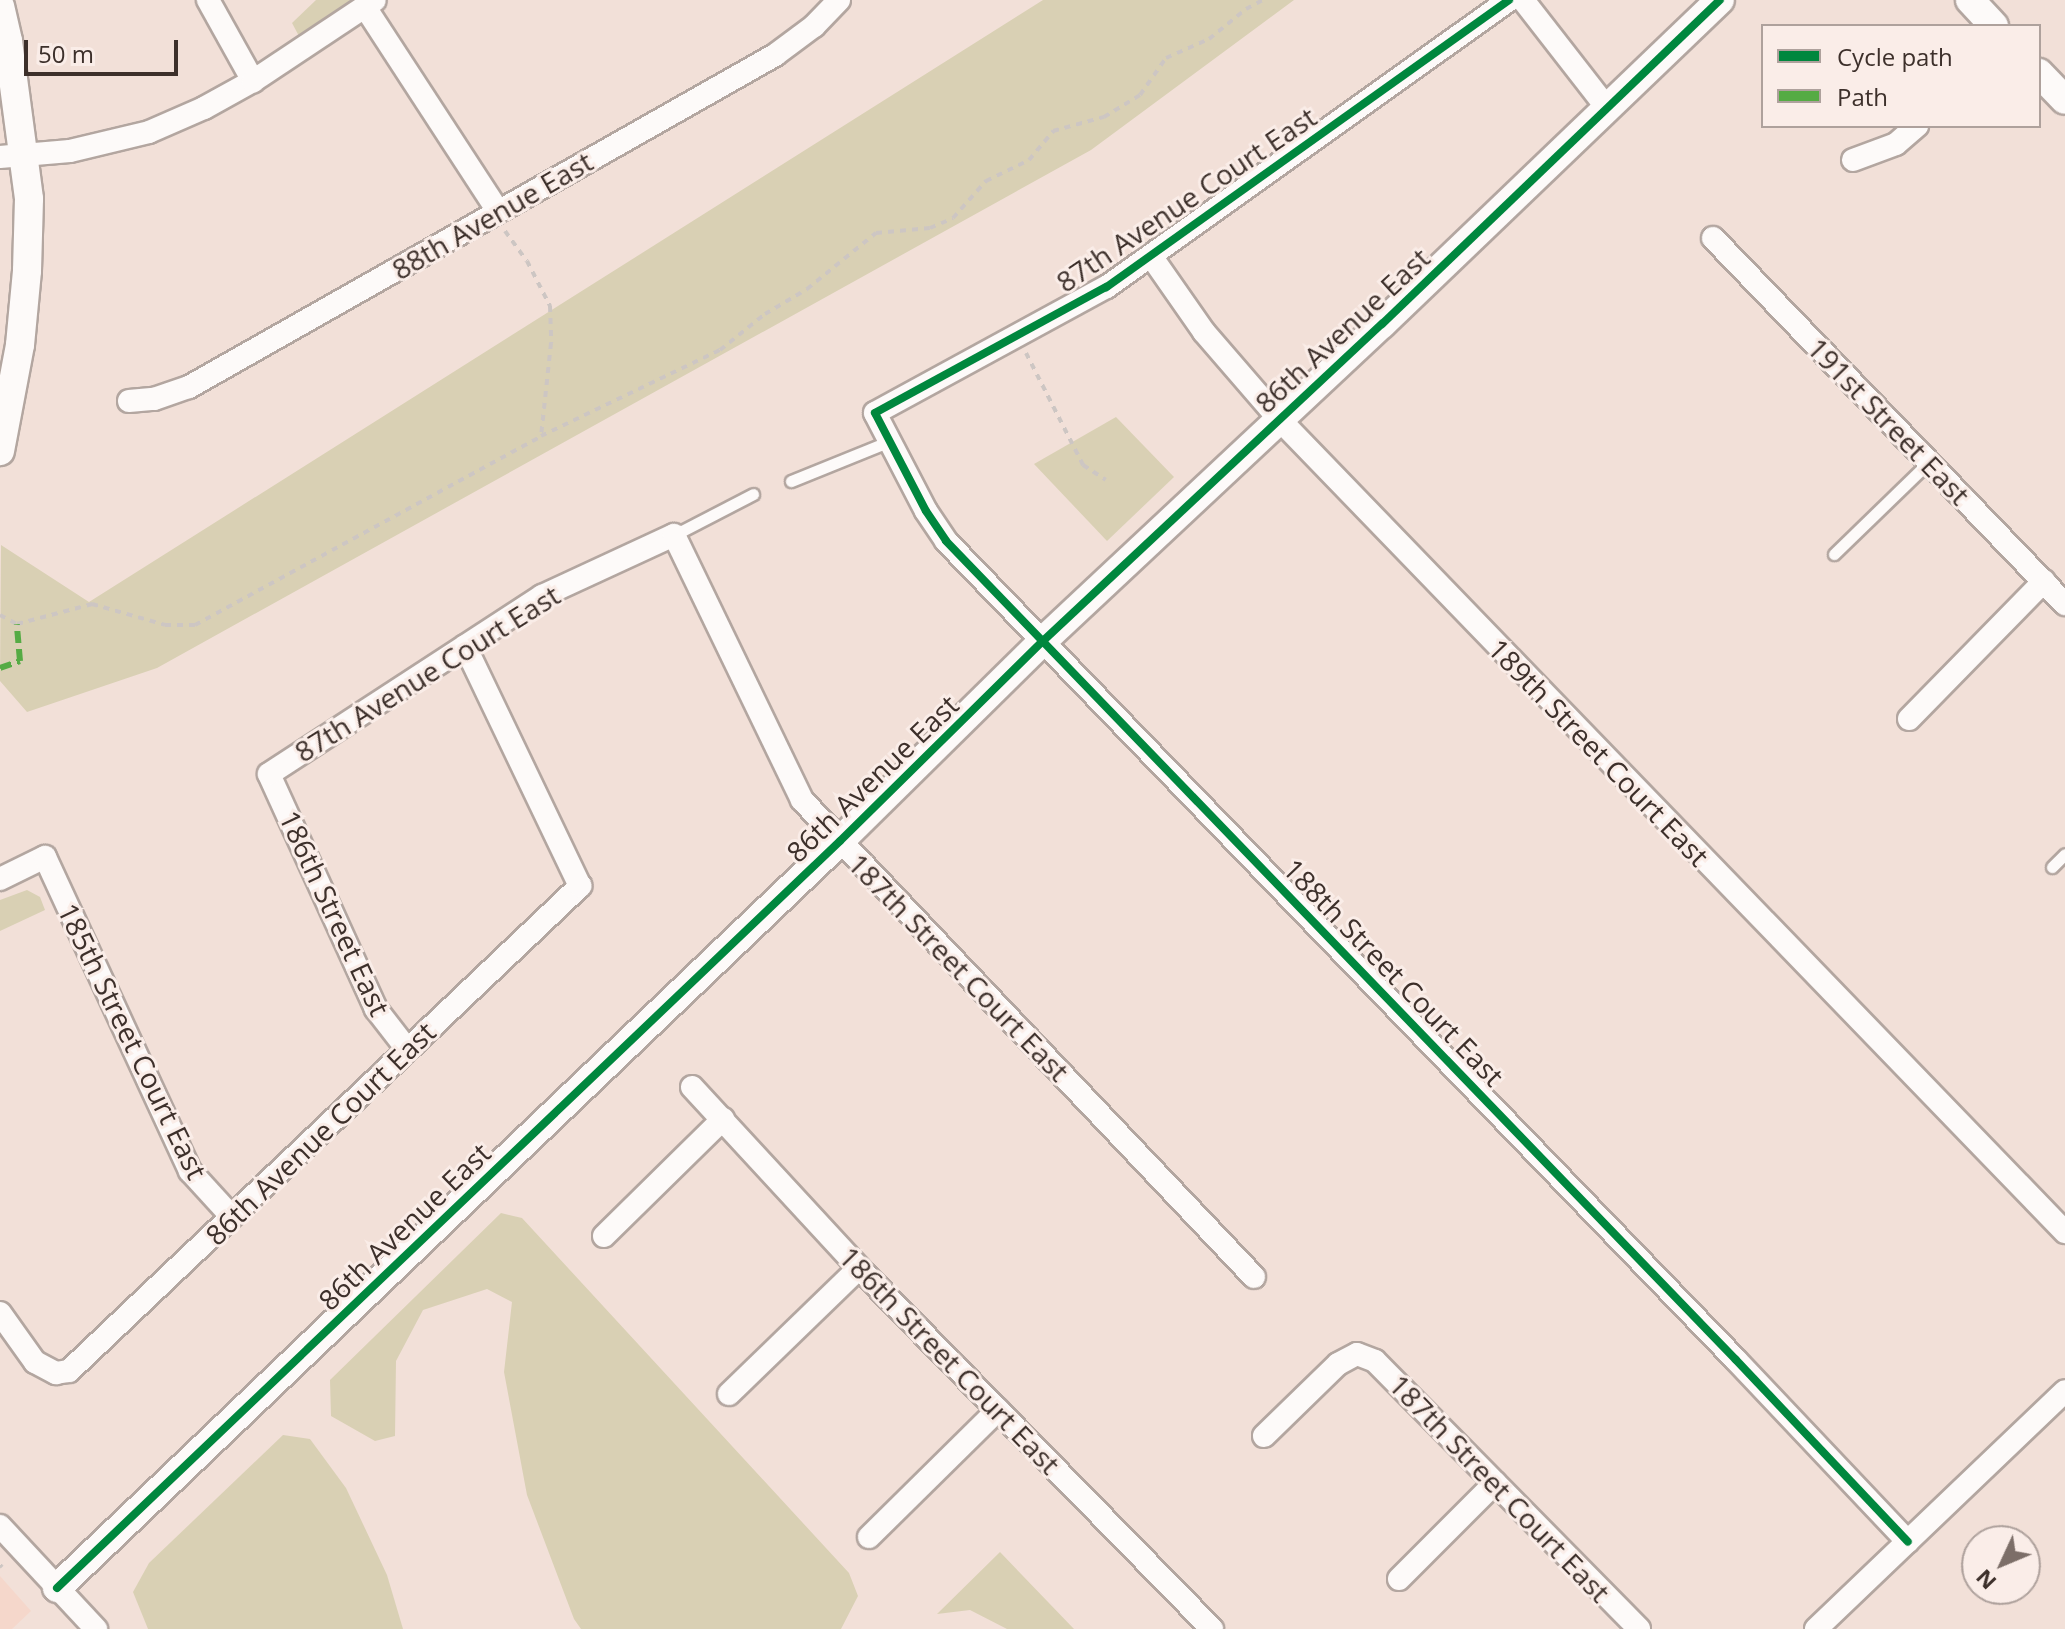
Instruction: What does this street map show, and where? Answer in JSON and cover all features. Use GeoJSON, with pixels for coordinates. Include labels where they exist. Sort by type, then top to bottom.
{"type":"FeatureCollection","features":[{"type":"Feature","properties":{"kind":"street"},"geometry":{"type":"LineString","coordinates":[[208,0],[253,81]]}},
{"type":"Feature","properties":{"kind":"street","name":"88th Avenue East"},"geometry":{"type":"LineString","coordinates":[[129,401],[154,399],[189,387],[775,55],[814,26],[839,0]]}},
{"type":"Feature","properties":{"kind":"street","name":"87th Avenue Court East"},"geometry":{"type":"LineString","coordinates":[[875,413],[1095,293],[1509,0]]}},
{"type":"Feature","properties":{"kind":"street"},"geometry":{"type":"LineString","coordinates":[[1523,0],[1607,108]]}},
{"type":"Feature","properties":{"kind":"street","name":"86th Avenue East"},"geometry":{"type":"LineString","coordinates":[[57,1588],[840,841],[1044,640],[1720,0]]}},
{"type":"Feature","properties":{"kind":"street"},"geometry":{"type":"LineString","coordinates":[[1970,0],[1992,24]]}},
{"type":"Feature","properties":{"kind":"street"},"geometry":{"type":"LineString","coordinates":[[12,156],[70,151],[149,132],[204,108],[253,81],[370,3],[498,211]]}},
{"type":"Feature","properties":{"kind":"street"},"geometry":{"type":"LineString","coordinates":[[0,6],[12,156],[29,199],[27,271],[20,345],[0,451]]}},
{"type":"Feature","properties":{"kind":"street"},"geometry":{"type":"LineString","coordinates":[[2041,75],[2065,100]]}},
{"type":"Feature","properties":{"kind":"street"},"geometry":{"type":"LineString","coordinates":[[1853,160],[1896,144],[1915,128]]}},
{"type":"Feature","properties":{"kind":"street","name":"191st Street East"},"geometry":{"type":"LineString","coordinates":[[1713,238],[2065,604]]}},
{"type":"Feature","properties":{"kind":"street","name":"189th Street Court East"},"geometry":{"type":"LineString","coordinates":[[1151,256],[1204,332],[1279,419],[2065,1232]]}},
{"type":"Feature","properties":{"kind":"street","name":"188th Street Court East"},"geometry":{"type":"LineString","coordinates":[[875,413],[946,541],[1908,1542]]}},
{"type":"Feature","properties":{"kind":"street","name":"87th Avenue Court East"},"geometry":{"type":"LineString","coordinates":[[269,774],[542,596],[674,535]]}},
{"type":"Feature","properties":{"kind":"street","name":"187th Street Court East"},"geometry":{"type":"LineString","coordinates":[[674,535],[802,800],[1254,1277]]}},
{"type":"Feature","properties":{"kind":"street"},"geometry":{"type":"LineString","coordinates":[[1909,719],[1978,645],[2044,581]]}},
{"type":"Feature","properties":{"kind":"street","name":"86th Avenue Court East"},"geometry":{"type":"LineString","coordinates":[[0,1313],[27,1354],[42,1368],[56,1373],[69,1371],[580,886],[465,646]]}},
{"type":"Feature","properties":{"kind":"street","name":"186th Street East"},"geometry":{"type":"LineString","coordinates":[[269,774],[376,1009],[407,1049]]}},
{"type":"Feature","properties":{"kind":"street","name":"185th Street Court East"},"geometry":{"type":"LineString","coordinates":[[0,879],[45,857],[190,1171],[232,1217]]}},
{"type":"Feature","properties":{"kind":"street","name":"186th Street Court East"},"geometry":{"type":"LineString","coordinates":[[692,1087],[859,1268],[1212,1629]]}},
{"type":"Feature","properties":{"kind":"street"},"geometry":{"type":"LineString","coordinates":[[604,1236],[723,1119]]}},
{"type":"Feature","properties":{"kind":"street"},"geometry":{"type":"LineString","coordinates":[[729,1394],[859,1268]]}},
{"type":"Feature","properties":{"kind":"street","name":"187th Street Court East"},"geometry":{"type":"LineString","coordinates":[[1264,1436],[1338,1364],[1357,1354],[1375,1361],[1634,1627]]}},
{"type":"Feature","properties":{"kind":"street"},"geometry":{"type":"LineString","coordinates":[[1816,1629],[2065,1391]]}},
{"type":"Feature","properties":{"kind":"street"},"geometry":{"type":"LineString","coordinates":[[869,1537],[998,1410]]}},
{"type":"Feature","properties":{"kind":"street"},"geometry":{"type":"LineString","coordinates":[[1399,1579],[1495,1483]]}},
{"type":"Feature","properties":{"kind":"street"},"geometry":{"type":"LineString","coordinates":[[0,1526],[96,1629]]}},
{"type":"Feature","properties":{"kind":"lane"},"geometry":{"type":"LineString","coordinates":[[791,481],[890,441]]}},
{"type":"Feature","properties":{"kind":"lane"},"geometry":{"type":"LineString","coordinates":[[1834,554],[1929,462]]}},
{"type":"Feature","properties":{"kind":"lane"},"geometry":{"type":"LineString","coordinates":[[674,535],[753,494]]}},
{"type":"Feature","properties":{"kind":"lane"},"geometry":{"type":"LineString","coordinates":[[2052,867],[2065,854]]}},
{"type":"Feature","properties":{"kind":"path"},"geometry":{"type":"LineString","coordinates":[[0,615],[17,624],[92,604],[165,625],[195,625],[541,436],[720,350],[765,314],[807,289],[876,233],[930,228],[953,218],[986,181],[1029,160],[1053,131],[1104,117],[1140,95],[1166,58],[1209,39],[1246,9],[1263,0]]}},
{"type":"Feature","properties":{"kind":"path"},"geometry":{"type":"LineString","coordinates":[[498,211],[502,226],[527,261],[550,306],[551,343],[541,436]]}},
{"type":"Feature","properties":{"kind":"path"},"geometry":{"type":"LineString","coordinates":[[1017,336],[1083,465],[1106,480]]}},
{"type":"Feature","properties":{"kind":"shaded area"},"geometry":{"type":"Polygon","coordinates":[[[316,0],[356,0],[300,38],[292,23],[316,0]]]}},
{"type":"Feature","properties":{"kind":"shaded area"},"geometry":{"type":"Polygon","coordinates":[[[1043,0],[1294,0],[1091,150],[157,668],[27,712],[0,681],[1,545],[89,602],[1043,0]]]}},
{"type":"Feature","properties":{"kind":"shaded area"},"geometry":{"type":"Polygon","coordinates":[[[1116,417],[1174,477],[1107,541],[1034,464],[1116,417]]]}},
{"type":"Feature","properties":{"kind":"shaded area"},"geometry":{"type":"Polygon","coordinates":[[[27,890],[40,897],[45,910],[0,931],[0,900],[27,890]]]}},
{"type":"Feature","properties":{"kind":"shaded area"},"geometry":{"type":"Polygon","coordinates":[[[501,1213],[522,1218],[849,1573],[858,1596],[841,1629],[581,1629],[574,1619],[527,1495],[504,1372],[512,1302],[487,1289],[423,1310],[396,1361],[395,1436],[375,1441],[331,1416],[330,1380],[501,1213]]]}},
{"type":"Feature","properties":{"kind":"shaded area"},"geometry":{"type":"Polygon","coordinates":[[[283,1435],[310,1439],[346,1488],[387,1575],[403,1629],[148,1629],[133,1592],[149,1563],[283,1435]]]}},
{"type":"Feature","properties":{"kind":"shaded area"},"geometry":{"type":"Polygon","coordinates":[[[1000,1552],[1074,1629],[1007,1629],[970,1610],[937,1614],[1000,1552]]]}},
{"type":"Feature","properties":{"kind":"shaded area"},"geometry":{"type":"Polygon","coordinates":[[[0,1576],[31,1611],[12,1629],[0,1629],[0,1576]]]}},
{"type":"Feature","properties":{"kind":"marked path"},"geometry":{"type":"LineString","coordinates":[[0,668],[20,661],[17,624]]}},
{"type":"Feature","properties":{"kind":"cycle path"},"geometry":{"type":"LineString","coordinates":[[1509,0],[1106,287],[875,413],[926,511],[946,541],[1908,1542]]}},
{"type":"Feature","properties":{"kind":"cycle path"},"geometry":{"type":"LineString","coordinates":[[57,1588],[840,841],[1044,640],[1382,324],[1720,0]]}}]}
